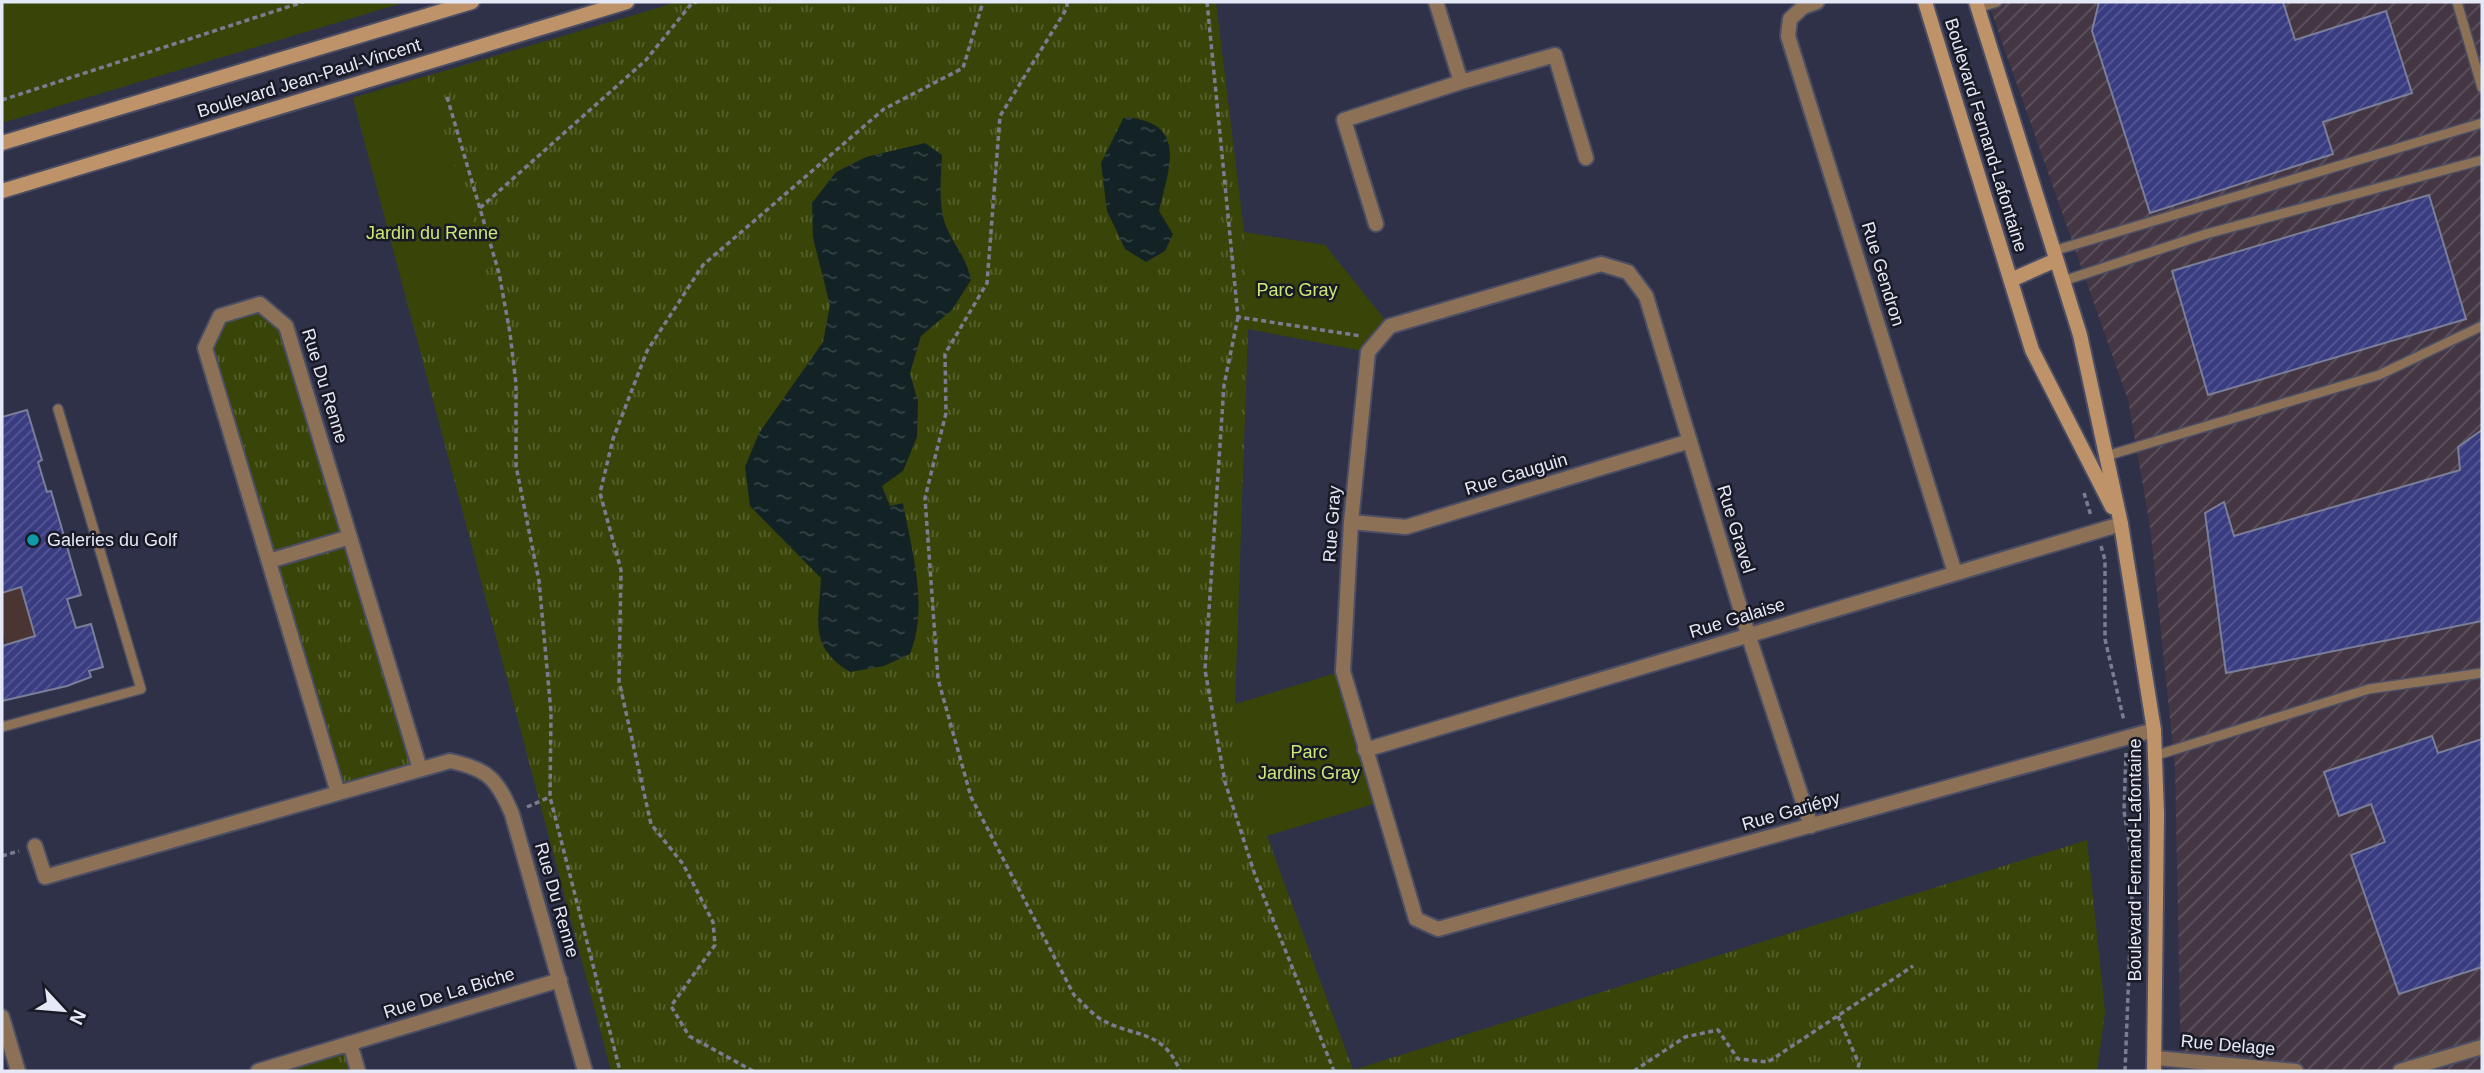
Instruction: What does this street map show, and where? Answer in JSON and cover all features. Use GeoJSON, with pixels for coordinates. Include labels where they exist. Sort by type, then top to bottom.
{"type":"FeatureCollection","features":[{"type":"Feature","properties":{"kind":"street","name":"Boulevard Jean-Paul-Vincent"},"geometry":{"type":"LineString","coordinates":[[2,143],[472,2]]}},
{"type":"Feature","properties":{"kind":"street","name":"Boulevard Jean-Paul-Vincent"},"geometry":{"type":"LineString","coordinates":[[2,191],[627,2]]}},
{"type":"Feature","properties":{"kind":"street"},"geometry":{"type":"LineString","coordinates":[[1436,2],[1461,82]]}},
{"type":"Feature","properties":{"kind":"street","name":"Rue Gendron"},"geometry":{"type":"LineString","coordinates":[[1817,2],[1802,7],[1790,19],[1788,36],[1955,573]]}},
{"type":"Feature","properties":{"kind":"street","name":"Boulevard Fernand-Lafontaine"},"geometry":{"type":"LineString","coordinates":[[1924,2],[2032,350],[2121,524]]}},
{"type":"Feature","properties":{"kind":"street","name":"Boulevard Fernand-Lafontaine"},"geometry":{"type":"LineString","coordinates":[[1977,5],[2080,335],[2121,524],[2154,730],[2157,814],[2155,1065]]}},
{"type":"Feature","properties":{"kind":"street"},"geometry":{"type":"LineString","coordinates":[[1376,224],[1344,120],[1461,82],[1555,55],[1586,158]]}},
{"type":"Feature","properties":{"kind":"street","name":"Boulevard Fernand-Lafontaine"},"geometry":{"type":"LineString","coordinates":[[2011,280],[2055,255]]}},
{"type":"Feature","properties":{"kind":"street","name":"Rue Gravel"},"geometry":{"type":"LineString","coordinates":[[1376,339],[1390,326],[1601,264],[1628,272],[1646,296],[1748,634],[1811,825]]}},
{"type":"Feature","properties":{"kind":"street","name":"Rue Du Renne"},"geometry":{"type":"LineString","coordinates":[[338,793],[205,348],[220,316],[260,304],[286,327],[420,769]]}},
{"type":"Feature","properties":{"kind":"street","name":"Rue Gray"},"geometry":{"type":"LineString","coordinates":[[1376,339],[1368,352],[1351,523],[1343,671],[1416,919],[1438,929]]}},
{"type":"Feature","properties":{"kind":"street","name":"Rue Gauguin"},"geometry":{"type":"LineString","coordinates":[[1351,523],[1406,527],[1689,441]]}},
{"type":"Feature","properties":{"kind":"street","name":"Rue Galaise"},"geometry":{"type":"LineString","coordinates":[[1365,750],[2121,524]]}},
{"type":"Feature","properties":{"kind":"street"},"geometry":{"type":"LineString","coordinates":[[269,561],[350,537]]}},
{"type":"Feature","properties":{"kind":"street","name":"Rue Gariépy"},"geometry":{"type":"LineString","coordinates":[[1438,929],[2154,730]]}},
{"type":"Feature","properties":{"kind":"street","name":"Rue Du Renne"},"geometry":{"type":"LineString","coordinates":[[35,846],[45,877],[450,761],[470,765],[486,773],[499,785],[512,814],[585,1071]]}},
{"type":"Feature","properties":{"kind":"street","name":"Rue De La Biche"},"geometry":{"type":"LineString","coordinates":[[258,1071],[560,980]]}},
{"type":"Feature","properties":{"kind":"street"},"geometry":{"type":"LineString","coordinates":[[2,1017],[18,1071]]}},
{"type":"Feature","properties":{"kind":"street"},"geometry":{"type":"LineString","coordinates":[[350,1044],[358,1071]]}},
{"type":"Feature","properties":{"kind":"street"},"geometry":{"type":"LineString","coordinates":[[2400,1071],[2482,1047]]}},
{"type":"Feature","properties":{"kind":"street","name":"Rue Delage"},"geometry":{"type":"LineString","coordinates":[[2155,1065],[2296,1071]]}},
{"type":"Feature","properties":{"kind":"lane"},"geometry":{"type":"LineString","coordinates":[[1977,5],[1997,2]]}},
{"type":"Feature","properties":{"kind":"lane"},"geometry":{"type":"LineString","coordinates":[[2457,2],[2482,88]]}},
{"type":"Feature","properties":{"kind":"lane"},"geometry":{"type":"LineString","coordinates":[[2055,255],[2482,122]]}},
{"type":"Feature","properties":{"kind":"lane"},"geometry":{"type":"LineString","coordinates":[[2063,281],[2206,234],[2482,160]]}},
{"type":"Feature","properties":{"kind":"lane"},"geometry":{"type":"LineString","coordinates":[[2106,456],[2379,375],[2482,326]]}},
{"type":"Feature","properties":{"kind":"lane"},"geometry":{"type":"LineString","coordinates":[[2,727],[141,689],[58,409]]}},
{"type":"Feature","properties":{"kind":"lane"},"geometry":{"type":"LineString","coordinates":[[2154,756],[2369,688],[2482,673]]}},
{"type":"Feature","properties":{"kind":"path"},"geometry":{"type":"LineString","coordinates":[[2,100],[303,2]]}},
{"type":"Feature","properties":{"kind":"path"},"geometry":{"type":"LineString","coordinates":[[480,208],[646,60],[692,4],[697,2]]}},
{"type":"Feature","properties":{"kind":"path"},"geometry":{"type":"LineString","coordinates":[[753,1071],[688,1037],[671,1006],[715,945],[713,922],[683,864],[651,824],[619,681],[621,570],[600,494],[613,439],[647,351],[702,265],[884,109],[963,68],[983,2]]}},
{"type":"Feature","properties":{"kind":"path"},"geometry":{"type":"LineString","coordinates":[[1067,2],[1067,8],[1000,116],[987,284],[946,354],[946,413],[925,498],[939,679],[971,797],[1074,995],[1100,1018],[1158,1039],[1174,1057],[1180,1071]]}},
{"type":"Feature","properties":{"kind":"path"},"geometry":{"type":"LineString","coordinates":[[1207,2],[1238,317],[1224,384],[1205,670],[1225,782],[1255,875],[1334,1071]]}},
{"type":"Feature","properties":{"kind":"path"},"geometry":{"type":"LineString","coordinates":[[447,97],[499,273],[510,333],[516,384],[516,466],[539,581],[551,712],[550,797],[620,1071]]}},
{"type":"Feature","properties":{"kind":"path"},"geometry":{"type":"LineString","coordinates":[[1238,317],[1376,339]]}},
{"type":"Feature","properties":{"kind":"path"},"geometry":{"type":"LineString","coordinates":[[512,814],[550,797]]}},
{"type":"Feature","properties":{"kind":"path"},"geometry":{"type":"LineString","coordinates":[[1634,1071],[1685,1037],[1718,1030],[1738,1059],[1768,1062],[1913,965]]}},
{"type":"Feature","properties":{"kind":"path"},"geometry":{"type":"LineString","coordinates":[[1838,1016],[1859,1064],[1857,1071]]}},
{"type":"Feature","properties":{"kind":"shaded area"},"geometry":{"type":"Polygon","coordinates":[[[1988,2],[2482,2],[2482,1071],[2181,1071],[2175,766],[2150,526],[2128,400],[1988,2]]]}},
{"type":"Feature","properties":{"kind":"shaded area"},"geometry":{"type":"Polygon","coordinates":[[[21,587],[35,636],[6,645],[2,628],[2,593],[21,587]]]}},
{"type":"Feature","properties":{"kind":"green space"},"geometry":{"type":"Polygon","coordinates":[[[2,2],[406,2],[2,123],[2,2]]]}},
{"type":"Feature","properties":{"kind":"green space"},"geometry":{"type":"Polygon","coordinates":[[[678,2],[1216,2],[1244,232],[1248,329],[1235,704],[1267,836],[1353,1070],[2087,840],[2105,1012],[2097,1071],[611,1071],[353,98],[678,2]]]}},
{"type":"Feature","properties":{"kind":"green space","name":"Jardin du Renne"},"geometry":{"type":"Polygon","coordinates":[[[426,76],[471,214],[492,303],[413,324],[353,98],[426,76]]]}},
{"type":"Feature","properties":{"kind":"green space","name":"Parc Gray"},"geometry":{"type":"Polygon","coordinates":[[[1244,232],[1325,245],[1390,326],[1368,352],[1248,329],[1244,232]]]}},
{"type":"Feature","properties":{"kind":"green space"},"geometry":{"type":"Polygon","coordinates":[[[260,304],[286,326],[420,769],[338,793],[205,348],[220,316],[260,304]]]}},
{"type":"Feature","properties":{"kind":"green space","name":"Parc Jardins Gray"},"geometry":{"type":"Polygon","coordinates":[[[1343,671],[1380,802],[1267,836],[1235,704],[1343,671]]]}},
{"type":"Feature","properties":{"kind":"green space"},"geometry":{"type":"Polygon","coordinates":[[[350,1043],[358,1071],[258,1071],[350,1043]]]}},
{"type":"Feature","properties":{"kind":"water"},"geometry":{"type":"Polygon","coordinates":[[[1124,117],[1145,121],[1158,128],[1166,137],[1170,149],[1167,178],[1159,211],[1173,234],[1165,251],[1146,262],[1125,249],[1107,211],[1101,163],[1124,117]]]}},
{"type":"Feature","properties":{"kind":"water"},"geometry":{"type":"Polygon","coordinates":[[[925,143],[942,155],[943,218],[971,280],[952,310],[921,336],[910,373],[918,402],[917,437],[903,471],[882,486],[890,506],[903,503],[919,598],[916,636],[910,654],[884,666],[850,672],[827,652],[822,642],[818,620],[821,578],[750,506],[745,467],[759,433],[823,342],[830,305],[813,238],[812,203],[836,172],[866,157],[925,143]]]}},
{"type":"Feature","properties":{"kind":"building"},"geometry":{"type":"Polygon","coordinates":[[[2099,2],[2283,2],[2295,40],[2386,11],[2412,93],[2323,122],[2333,154],[2150,213],[2092,31],[2099,2]]]}},
{"type":"Feature","properties":{"kind":"building"},"geometry":{"type":"Polygon","coordinates":[[[2429,195],[2466,319],[2208,395],[2172,271],[2429,195]]]}},
{"type":"Feature","properties":{"kind":"building","name":"Galeries du Golf"},"geometry":{"type":"Polygon","coordinates":[[[27,410],[42,460],[38,462],[47,492],[51,491],[81,595],[67,599],[76,628],[91,624],[103,667],[89,671],[91,677],[67,686],[2,701],[2,646],[35,636],[21,587],[2,593],[2,417],[27,410]]]}},
{"type":"Feature","properties":{"kind":"building"},"geometry":{"type":"Polygon","coordinates":[[[2482,430],[2482,621],[2226,673],[2205,513],[2224,502],[2234,536],[2460,470],[2458,447],[2482,430]]]}},
{"type":"Feature","properties":{"kind":"building"},"geometry":{"type":"Polygon","coordinates":[[[2432,736],[2438,753],[2482,739],[2482,967],[2399,994],[2351,855],[2385,842],[2371,804],[2339,816],[2324,772],[2432,736]]]}},
{"type":"Feature","properties":{"kind":"place","name":"Galeries du Golf"},"geometry":{"type":"Point","coordinates":[33,540]}}]}
